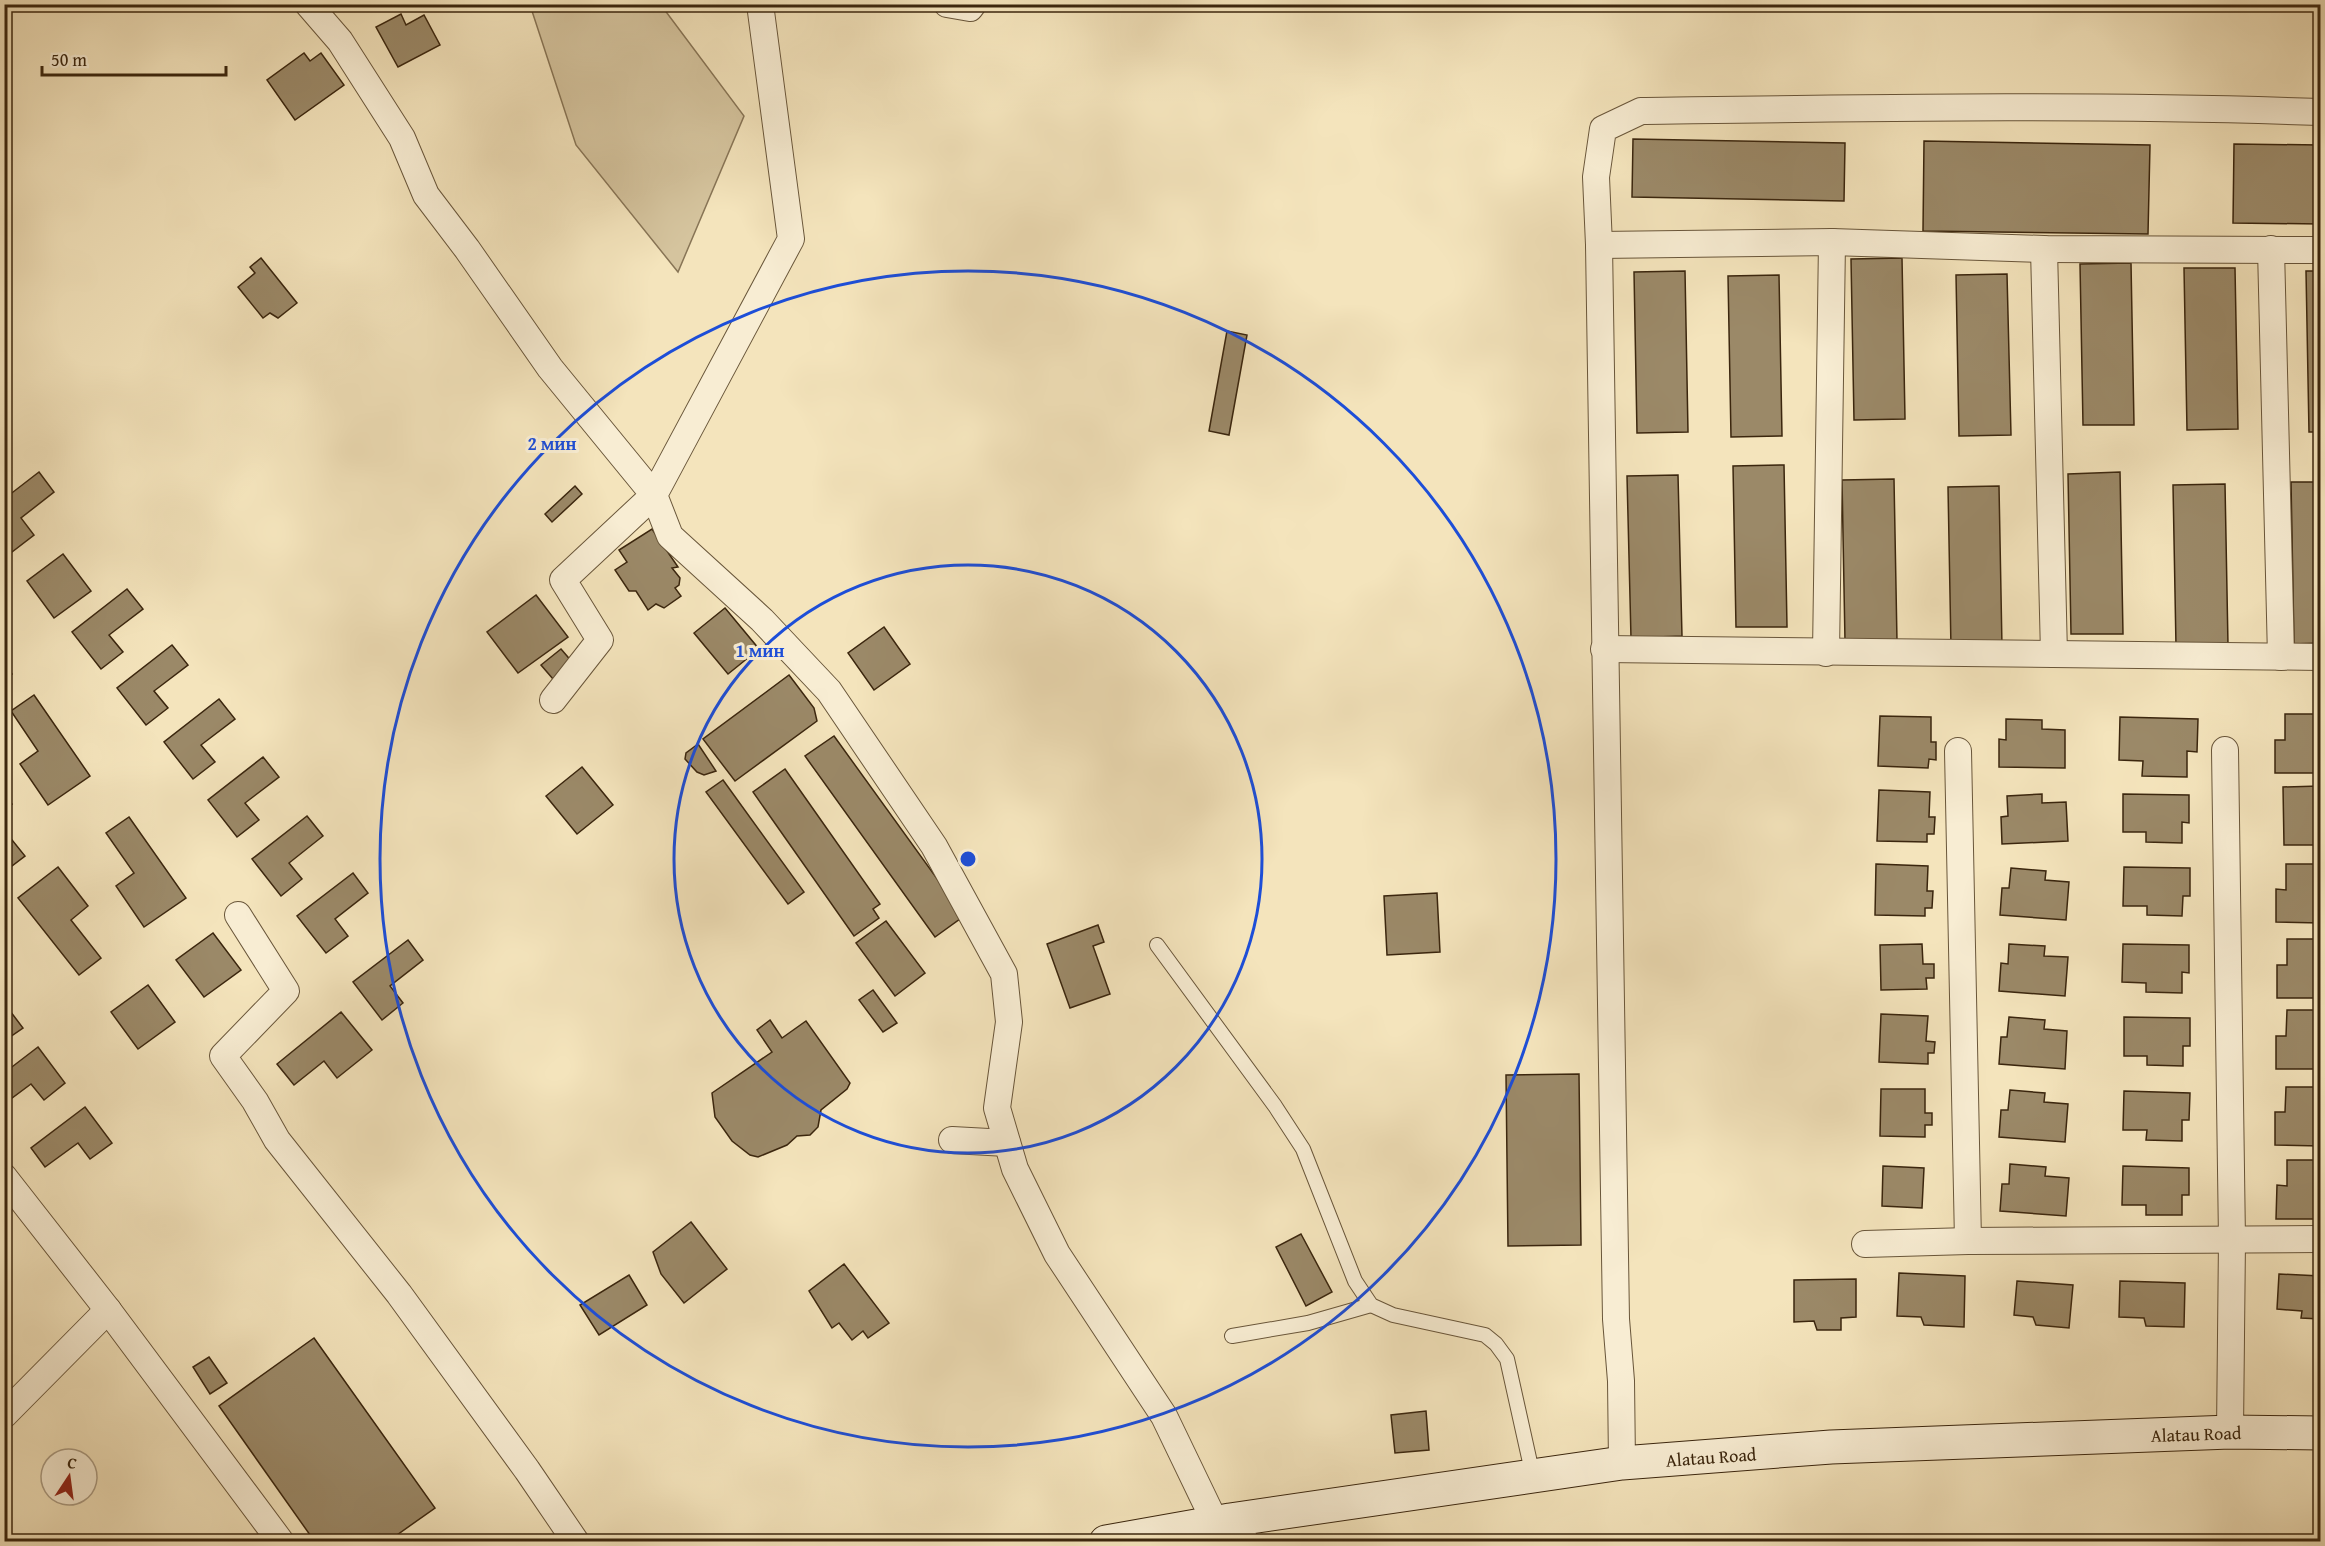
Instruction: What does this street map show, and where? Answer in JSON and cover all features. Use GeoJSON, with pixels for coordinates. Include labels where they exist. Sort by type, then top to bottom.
{"type":"FeatureCollection","features":[{"type":"Feature","properties":{"kind":"main road","name":"Alatau Road"},"geometry":{"type":"LineString","coordinates":[[1106,1542],[1230,1528],[1622,1463],[1832,1447],[2230,1432],[2320,1433]]}},
{"type":"Feature","properties":{"kind":"street"},"geometry":{"type":"LineString","coordinates":[[308,4],[340,42],[402,138],[426,195],[467,249],[550,368],[654,495],[670,536],[762,620],[829,692],[934,846],[1004,974],[1009,1022],[997,1108],[1015,1169],[1057,1254],[1164,1416],[1230,1528]]}},
{"type":"Feature","properties":{"kind":"street"},"geometry":{"type":"LineString","coordinates":[[553,700],[600,640],[563,580],[654,495],[791,240],[760,4]]}},
{"type":"Feature","properties":{"kind":"street"},"geometry":{"type":"LineString","coordinates":[[946,4],[970,8],[973,4]]}},
{"type":"Feature","properties":{"kind":"street"},"geometry":{"type":"LineString","coordinates":[[1622,1463],[1621,1381],[1616,1319],[1599,245],[1596,177],[1602,129],[1641,111],[1966,107],[2320,112]]}},
{"type":"Feature","properties":{"kind":"street"},"geometry":{"type":"LineString","coordinates":[[1599,245],[1832,242],[2044,249],[2320,250]]}},
{"type":"Feature","properties":{"kind":"street"},"geometry":{"type":"LineString","coordinates":[[1826,653],[1832,242]]}},
{"type":"Feature","properties":{"kind":"street"},"geometry":{"type":"LineString","coordinates":[[2044,249],[2054,654]]}},
{"type":"Feature","properties":{"kind":"street"},"geometry":{"type":"LineString","coordinates":[[2271,249],[2281,657]]}},
{"type":"Feature","properties":{"kind":"street"},"geometry":{"type":"LineString","coordinates":[[1604,649],[2320,657]]}},
{"type":"Feature","properties":{"kind":"street"},"geometry":{"type":"LineString","coordinates":[[2225,750],[2232,1240],[2230,1432]]}},
{"type":"Feature","properties":{"kind":"street"},"geometry":{"type":"LineString","coordinates":[[1958,751],[1968,1241]]}},
{"type":"Feature","properties":{"kind":"street"},"geometry":{"type":"LineString","coordinates":[[238,915],[286,991],[224,1056],[255,1101],[277,1140],[399,1294],[520,1460],[576,1542]]}},
{"type":"Feature","properties":{"kind":"street"},"geometry":{"type":"LineString","coordinates":[[952,1140],[1007,1143]]}},
{"type":"Feature","properties":{"kind":"street"},"geometry":{"type":"LineString","coordinates":[[4,1178],[108,1310],[281,1542]]}},
{"type":"Feature","properties":{"kind":"street"},"geometry":{"type":"LineString","coordinates":[[1865,1244],[1968,1241],[2320,1239]]}},
{"type":"Feature","properties":{"kind":"street"},"geometry":{"type":"LineString","coordinates":[[4,1415],[108,1310]]}},
{"type":"Feature","properties":{"kind":"lane"},"geometry":{"type":"LineString","coordinates":[[1157,945],[1275,1106],[1303,1149],[1355,1281],[1371,1305],[1394,1315],[1485,1335],[1496,1344],[1507,1359],[1533,1476]]}},
{"type":"Feature","properties":{"kind":"lane"},"geometry":{"type":"LineString","coordinates":[[1232,1336],[1308,1323],[1371,1305]]}},
{"type":"Feature","properties":{"kind":"shaded area"},"geometry":{"type":"Polygon","coordinates":[[[530,5],[661,5],[744,116],[678,272],[576,145],[530,5]]]}},
{"type":"Feature","properties":{"kind":"building"},"geometry":{"type":"Polygon","coordinates":[[[401,14],[406,25],[424,15],[440,45],[398,67],[376,27],[401,14]]]}},
{"type":"Feature","properties":{"kind":"building"},"geometry":{"type":"Polygon","coordinates":[[[304,53],[310,61],[321,53],[344,85],[295,120],[267,80],[304,53]]]}},
{"type":"Feature","properties":{"kind":"building"},"geometry":{"type":"Polygon","coordinates":[[[1633,139],[1845,143],[1844,201],[1632,197],[1633,139]]]}},
{"type":"Feature","properties":{"kind":"building"},"geometry":{"type":"Polygon","coordinates":[[[1924,141],[2150,145],[2148,234],[1923,231],[1924,141]]]}},
{"type":"Feature","properties":{"kind":"building"},"geometry":{"type":"Polygon","coordinates":[[[2234,144],[2320,145],[2320,224],[2233,223],[2234,144]]]}},
{"type":"Feature","properties":{"kind":"building"},"geometry":{"type":"Polygon","coordinates":[[[261,258],[297,303],[278,318],[270,313],[263,318],[238,287],[255,273],[250,267],[261,258]]]}},
{"type":"Feature","properties":{"kind":"building"},"geometry":{"type":"Polygon","coordinates":[[[1902,258],[1905,419],[1854,420],[1851,259],[1902,258]]]}},
{"type":"Feature","properties":{"kind":"building"},"geometry":{"type":"Polygon","coordinates":[[[2131,263],[2134,425],[2083,425],[2080,264],[2131,263]]]}},
{"type":"Feature","properties":{"kind":"building"},"geometry":{"type":"Polygon","coordinates":[[[2184,268],[2235,268],[2238,429],[2187,430],[2184,268]]]}},
{"type":"Feature","properties":{"kind":"building"},"geometry":{"type":"Polygon","coordinates":[[[1685,271],[1688,432],[1637,433],[1634,272],[1685,271]]]}},
{"type":"Feature","properties":{"kind":"building"},"geometry":{"type":"Polygon","coordinates":[[[2306,271],[2320,271],[2320,432],[2309,432],[2306,271]]]}},
{"type":"Feature","properties":{"kind":"building"},"geometry":{"type":"Polygon","coordinates":[[[2007,274],[2011,435],[1959,436],[1956,275],[2007,274]]]}},
{"type":"Feature","properties":{"kind":"building"},"geometry":{"type":"Polygon","coordinates":[[[1779,275],[1782,436],[1731,437],[1728,276],[1779,275]]]}},
{"type":"Feature","properties":{"kind":"building"},"geometry":{"type":"Polygon","coordinates":[[[1227,331],[1247,335],[1229,435],[1209,431],[1227,331]]]}},
{"type":"Feature","properties":{"kind":"building"},"geometry":{"type":"Polygon","coordinates":[[[4,427],[11,435],[4,440],[4,427]]]}},
{"type":"Feature","properties":{"kind":"building"},"geometry":{"type":"Polygon","coordinates":[[[1784,465],[1787,627],[1736,627],[1733,466],[1784,465]]]}},
{"type":"Feature","properties":{"kind":"building"},"geometry":{"type":"Polygon","coordinates":[[[39,472],[54,492],[21,518],[34,535],[12,552],[4,542],[4,499],[39,472]]]}},
{"type":"Feature","properties":{"kind":"building"},"geometry":{"type":"Polygon","coordinates":[[[2120,472],[2123,634],[2071,634],[2068,474],[2120,472]]]}},
{"type":"Feature","properties":{"kind":"building"},"geometry":{"type":"Polygon","coordinates":[[[1678,475],[1682,636],[1631,638],[1627,476],[1678,475]]]}},
{"type":"Feature","properties":{"kind":"building"},"geometry":{"type":"Polygon","coordinates":[[[1894,479],[1897,641],[1845,641],[1842,480],[1894,479]]]}},
{"type":"Feature","properties":{"kind":"building"},"geometry":{"type":"Polygon","coordinates":[[[2291,482],[2320,482],[2320,643],[2294,644],[2291,482]]]}},
{"type":"Feature","properties":{"kind":"building"},"geometry":{"type":"Polygon","coordinates":[[[2225,484],[2228,645],[2176,646],[2173,485],[2225,484]]]}},
{"type":"Feature","properties":{"kind":"building"},"geometry":{"type":"Polygon","coordinates":[[[575,486],[582,494],[552,522],[545,514],[575,486]]]}},
{"type":"Feature","properties":{"kind":"building"},"geometry":{"type":"Polygon","coordinates":[[[1999,486],[2002,647],[1951,648],[1948,487],[1999,486]]]}},
{"type":"Feature","properties":{"kind":"building"},"geometry":{"type":"Polygon","coordinates":[[[652,529],[678,567],[672,568],[680,578],[679,585],[675,588],[681,596],[664,608],[656,604],[648,610],[636,591],[629,591],[615,570],[627,562],[619,550],[652,529]]]}},
{"type":"Feature","properties":{"kind":"building"},"geometry":{"type":"Polygon","coordinates":[[[63,554],[91,591],[54,618],[27,581],[63,554]]]}},
{"type":"Feature","properties":{"kind":"building"},"geometry":{"type":"Polygon","coordinates":[[[127,589],[143,609],[109,635],[123,652],[101,669],[72,632],[127,589]]]}},
{"type":"Feature","properties":{"kind":"building"},"geometry":{"type":"Polygon","coordinates":[[[536,595],[568,637],[518,673],[487,632],[536,595]]]}},
{"type":"Feature","properties":{"kind":"building"},"geometry":{"type":"Polygon","coordinates":[[[725,608],[759,649],[728,674],[694,633],[725,608]]]}},
{"type":"Feature","properties":{"kind":"building"},"geometry":{"type":"Polygon","coordinates":[[[884,627],[910,664],[874,690],[848,653],[884,627]]]}},
{"type":"Feature","properties":{"kind":"building"},"geometry":{"type":"Polygon","coordinates":[[[172,645],[188,665],[154,691],[168,708],[146,725],[117,688],[172,645]]]}},
{"type":"Feature","properties":{"kind":"building"},"geometry":{"type":"Polygon","coordinates":[[[561,649],[573,663],[553,679],[541,665],[561,649]]]}},
{"type":"Feature","properties":{"kind":"building"},"geometry":{"type":"Polygon","coordinates":[[[4,662],[12,674],[4,679],[4,662]]]}},
{"type":"Feature","properties":{"kind":"building"},"geometry":{"type":"Polygon","coordinates":[[[789,675],[814,708],[817,721],[735,781],[703,739],[789,675]]]}},
{"type":"Feature","properties":{"kind":"building"},"geometry":{"type":"Polygon","coordinates":[[[34,695],[90,776],[48,805],[20,764],[38,751],[11,711],[34,695]]]}},
{"type":"Feature","properties":{"kind":"building"},"geometry":{"type":"Polygon","coordinates":[[[219,699],[235,719],[201,745],[215,762],[193,779],[164,742],[219,699]]]}},
{"type":"Feature","properties":{"kind":"building"},"geometry":{"type":"Polygon","coordinates":[[[2285,714],[2320,714],[2320,773],[2275,773],[2275,740],[2285,740],[2285,714]]]}},
{"type":"Feature","properties":{"kind":"building"},"geometry":{"type":"Polygon","coordinates":[[[1880,716],[1931,717],[1931,742],[1936,742],[1936,760],[1929,759],[1928,768],[1878,766],[1880,716]]]}},
{"type":"Feature","properties":{"kind":"building"},"geometry":{"type":"Polygon","coordinates":[[[2120,717],[2198,719],[2197,752],[2187,751],[2187,777],[2142,776],[2143,761],[2119,760],[2120,717]]]}},
{"type":"Feature","properties":{"kind":"building"},"geometry":{"type":"Polygon","coordinates":[[[2006,719],[2042,720],[2042,729],[2065,730],[2065,768],[1999,767],[1999,739],[2006,740],[2006,719]]]}},
{"type":"Feature","properties":{"kind":"building"},"geometry":{"type":"Polygon","coordinates":[[[834,736],[964,916],[935,937],[805,756],[834,736]]]}},
{"type":"Feature","properties":{"kind":"building"},"geometry":{"type":"Polygon","coordinates":[[[698,744],[716,771],[704,775],[697,772],[685,759],[686,753],[698,744]]]}},
{"type":"Feature","properties":{"kind":"building"},"geometry":{"type":"Polygon","coordinates":[[[263,757],[279,777],[245,803],[259,820],[237,837],[208,800],[263,757]]]}},
{"type":"Feature","properties":{"kind":"building"},"geometry":{"type":"Polygon","coordinates":[[[582,767],[613,805],[577,834],[546,796],[582,767]]]}},
{"type":"Feature","properties":{"kind":"building"},"geometry":{"type":"Polygon","coordinates":[[[785,769],[880,904],[873,909],[879,918],[854,936],[753,792],[785,769]]]}},
{"type":"Feature","properties":{"kind":"building"},"geometry":{"type":"Polygon","coordinates":[[[723,780],[804,892],[788,904],[706,792],[723,780]]]}},
{"type":"Feature","properties":{"kind":"building"},"geometry":{"type":"Polygon","coordinates":[[[2319,786],[2320,845],[2284,845],[2283,787],[2319,786]]]}},
{"type":"Feature","properties":{"kind":"building"},"geometry":{"type":"Polygon","coordinates":[[[1879,790],[1930,792],[1929,817],[1935,817],[1934,834],[1927,834],[1927,842],[1877,841],[1879,790]]]}},
{"type":"Feature","properties":{"kind":"building"},"geometry":{"type":"Polygon","coordinates":[[[4,794],[12,804],[4,810],[4,794]]]}},
{"type":"Feature","properties":{"kind":"building"},"geometry":{"type":"Polygon","coordinates":[[[2042,794],[2042,803],[2066,802],[2068,841],[2002,844],[2001,817],[2008,816],[2007,796],[2042,794]]]}},
{"type":"Feature","properties":{"kind":"building"},"geometry":{"type":"Polygon","coordinates":[[[2123,794],[2189,795],[2189,823],[2182,822],[2182,843],[2146,842],[2146,832],[2123,832],[2123,794]]]}},
{"type":"Feature","properties":{"kind":"building"},"geometry":{"type":"Polygon","coordinates":[[[307,816],[323,836],[289,863],[302,879],[281,896],[252,859],[307,816]]]}},
{"type":"Feature","properties":{"kind":"building"},"geometry":{"type":"Polygon","coordinates":[[[129,817],[186,898],[144,927],[116,886],[134,873],[106,833],[129,817]]]}},
{"type":"Feature","properties":{"kind":"building"},"geometry":{"type":"Polygon","coordinates":[[[4,830],[25,856],[4,872],[4,830]]]}},
{"type":"Feature","properties":{"kind":"building"},"geometry":{"type":"Polygon","coordinates":[[[1876,864],[1928,866],[1927,891],[1933,891],[1932,908],[1925,908],[1925,916],[1875,915],[1876,864]]]}},
{"type":"Feature","properties":{"kind":"building"},"geometry":{"type":"Polygon","coordinates":[[[2286,864],[2320,864],[2320,923],[2276,922],[2276,889],[2286,890],[2286,864]]]}},
{"type":"Feature","properties":{"kind":"building"},"geometry":{"type":"Polygon","coordinates":[[[58,867],[88,906],[71,920],[101,958],[79,975],[18,898],[58,867]]]}},
{"type":"Feature","properties":{"kind":"building"},"geometry":{"type":"Polygon","coordinates":[[[2124,867],[2190,868],[2190,896],[2183,896],[2182,916],[2147,915],[2147,906],[2123,906],[2124,867]]]}},
{"type":"Feature","properties":{"kind":"building"},"geometry":{"type":"Polygon","coordinates":[[[2011,868],[2046,871],[2045,880],[2069,882],[2066,920],[2000,915],[2002,888],[2009,888],[2011,868]]]}},
{"type":"Feature","properties":{"kind":"building"},"geometry":{"type":"Polygon","coordinates":[[[353,873],[368,893],[335,919],[348,936],[326,953],[297,916],[353,873]]]}},
{"type":"Feature","properties":{"kind":"building"},"geometry":{"type":"Polygon","coordinates":[[[1437,893],[1440,952],[1387,955],[1384,896],[1437,893]]]}},
{"type":"Feature","properties":{"kind":"building"},"geometry":{"type":"Polygon","coordinates":[[[886,921],[925,973],[895,996],[856,943],[886,921]]]}},
{"type":"Feature","properties":{"kind":"building"},"geometry":{"type":"Polygon","coordinates":[[[1098,925],[1104,942],[1093,946],[1110,994],[1070,1008],[1047,944],[1098,925]]]}},
{"type":"Feature","properties":{"kind":"building"},"geometry":{"type":"Polygon","coordinates":[[[213,933],[241,970],[204,997],[176,960],[213,933]]]}},
{"type":"Feature","properties":{"kind":"building"},"geometry":{"type":"Polygon","coordinates":[[[2287,939],[2320,939],[2320,998],[2277,998],[2277,965],[2287,965],[2287,939]]]}},
{"type":"Feature","properties":{"kind":"building"},"geometry":{"type":"Polygon","coordinates":[[[408,940],[423,960],[390,986],[403,1003],[382,1020],[353,982],[408,940]]]}},
{"type":"Feature","properties":{"kind":"building"},"geometry":{"type":"Polygon","coordinates":[[[1922,944],[1923,964],[1934,964],[1934,978],[1926,978],[1927,989],[1881,990],[1880,945],[1922,944]]]}},
{"type":"Feature","properties":{"kind":"building"},"geometry":{"type":"Polygon","coordinates":[[[2009,944],[2045,946],[2044,956],[2068,957],[2065,996],[1999,991],[2001,963],[2008,964],[2009,944]]]}},
{"type":"Feature","properties":{"kind":"building"},"geometry":{"type":"Polygon","coordinates":[[[2123,944],[2189,945],[2189,973],[2182,972],[2182,993],[2146,992],[2146,983],[2122,982],[2123,944]]]}},
{"type":"Feature","properties":{"kind":"building"},"geometry":{"type":"Polygon","coordinates":[[[148,985],[175,1022],[138,1049],[111,1012],[148,985]]]}},
{"type":"Feature","properties":{"kind":"building"},"geometry":{"type":"Polygon","coordinates":[[[873,990],[897,1023],[883,1032],[859,1000],[873,990]]]}},
{"type":"Feature","properties":{"kind":"building"},"geometry":{"type":"Polygon","coordinates":[[[4,1003],[23,1028],[4,1041],[4,1003]]]}},
{"type":"Feature","properties":{"kind":"building"},"geometry":{"type":"Polygon","coordinates":[[[2287,1010],[2320,1010],[2320,1069],[2276,1069],[2276,1036],[2286,1036],[2287,1010]]]}},
{"type":"Feature","properties":{"kind":"building"},"geometry":{"type":"Polygon","coordinates":[[[341,1012],[372,1050],[337,1078],[324,1061],[294,1085],[277,1064],[341,1012]]]}},
{"type":"Feature","properties":{"kind":"building"},"geometry":{"type":"Polygon","coordinates":[[[1881,1014],[1928,1016],[1926,1041],[1935,1042],[1934,1053],[1928,1053],[1928,1064],[1879,1062],[1881,1014]]]}},
{"type":"Feature","properties":{"kind":"building"},"geometry":{"type":"Polygon","coordinates":[[[2009,1017],[2045,1020],[2044,1029],[2067,1031],[2065,1069],[1999,1064],[2001,1037],[2007,1037],[2009,1017]]]}},
{"type":"Feature","properties":{"kind":"building"},"geometry":{"type":"Polygon","coordinates":[[[2124,1017],[2190,1018],[2190,1046],[2183,1046],[2183,1066],[2147,1065],[2147,1056],[2124,1056],[2124,1017]]]}},
{"type":"Feature","properties":{"kind":"building"},"geometry":{"type":"Polygon","coordinates":[[[770,1020],[782,1038],[806,1021],[850,1083],[847,1089],[821,1110],[818,1127],[810,1135],[797,1136],[787,1145],[758,1157],[750,1155],[732,1141],[715,1117],[712,1093],[772,1052],[757,1030],[770,1020]]]}},
{"type":"Feature","properties":{"kind":"building"},"geometry":{"type":"Polygon","coordinates":[[[38,1047],[65,1083],[44,1100],[31,1084],[4,1104],[4,1073],[38,1047]]]}},
{"type":"Feature","properties":{"kind":"building"},"geometry":{"type":"Polygon","coordinates":[[[1579,1074],[1581,1245],[1508,1246],[1506,1075],[1579,1074]]]}},
{"type":"Feature","properties":{"kind":"building"},"geometry":{"type":"Polygon","coordinates":[[[2286,1087],[2320,1087],[2320,1146],[2275,1145],[2275,1112],[2285,1112],[2286,1087]]]}},
{"type":"Feature","properties":{"kind":"building"},"geometry":{"type":"Polygon","coordinates":[[[1881,1089],[1925,1089],[1925,1113],[1932,1113],[1932,1125],[1925,1125],[1925,1137],[1880,1136],[1881,1089]]]}},
{"type":"Feature","properties":{"kind":"building"},"geometry":{"type":"Polygon","coordinates":[[[2010,1090],[2045,1093],[2044,1102],[2068,1104],[2065,1142],[1999,1137],[2001,1110],[2008,1110],[2010,1090]]]}},
{"type":"Feature","properties":{"kind":"building"},"geometry":{"type":"Polygon","coordinates":[[[2124,1091],[2190,1093],[2189,1120],[2182,1120],[2182,1141],[2146,1140],[2147,1130],[2123,1130],[2124,1091]]]}},
{"type":"Feature","properties":{"kind":"building"},"geometry":{"type":"Polygon","coordinates":[[[85,1107],[112,1143],[90,1159],[78,1143],[45,1167],[31,1148],[85,1107]]]}},
{"type":"Feature","properties":{"kind":"building"},"geometry":{"type":"Polygon","coordinates":[[[2287,1160],[2320,1160],[2320,1219],[2276,1219],[2277,1185],[2287,1186],[2287,1160]]]}},
{"type":"Feature","properties":{"kind":"building"},"geometry":{"type":"Polygon","coordinates":[[[2010,1164],[2046,1167],[2045,1176],[2069,1178],[2066,1216],[2000,1211],[2002,1184],[2009,1184],[2010,1164]]]}},
{"type":"Feature","properties":{"kind":"building"},"geometry":{"type":"Polygon","coordinates":[[[1883,1166],[1924,1168],[1922,1208],[1882,1206],[1883,1166]]]}},
{"type":"Feature","properties":{"kind":"building"},"geometry":{"type":"Polygon","coordinates":[[[2123,1166],[2189,1168],[2189,1195],[2182,1195],[2182,1215],[2146,1215],[2146,1205],[2122,1205],[2123,1166]]]}},
{"type":"Feature","properties":{"kind":"building"},"geometry":{"type":"Polygon","coordinates":[[[691,1222],[727,1269],[684,1303],[661,1274],[653,1252],[691,1222]]]}},
{"type":"Feature","properties":{"kind":"building"},"geometry":{"type":"Polygon","coordinates":[[[1301,1234],[1332,1292],[1306,1306],[1276,1247],[1301,1234]]]}},
{"type":"Feature","properties":{"kind":"building"},"geometry":{"type":"Polygon","coordinates":[[[844,1264],[889,1323],[868,1338],[863,1331],[852,1340],[839,1323],[832,1328],[809,1291],[844,1264]]]}},
{"type":"Feature","properties":{"kind":"building"},"geometry":{"type":"Polygon","coordinates":[[[1899,1273],[1965,1276],[1964,1327],[1924,1325],[1921,1317],[1897,1316],[1899,1273]]]}},
{"type":"Feature","properties":{"kind":"building"},"geometry":{"type":"Polygon","coordinates":[[[2279,1274],[2320,1276],[2320,1319],[2301,1318],[2302,1311],[2277,1309],[2279,1274]]]}},
{"type":"Feature","properties":{"kind":"building"},"geometry":{"type":"Polygon","coordinates":[[[629,1275],[647,1305],[599,1335],[580,1305],[629,1275]]]}},
{"type":"Feature","properties":{"kind":"building"},"geometry":{"type":"Polygon","coordinates":[[[1856,1279],[1856,1317],[1841,1318],[1841,1330],[1817,1330],[1814,1321],[1794,1322],[1794,1280],[1856,1279]]]}},
{"type":"Feature","properties":{"kind":"building"},"geometry":{"type":"Polygon","coordinates":[[[2017,1281],[2073,1285],[2069,1328],[2036,1325],[2033,1317],[2014,1315],[2017,1281]]]}},
{"type":"Feature","properties":{"kind":"building"},"geometry":{"type":"Polygon","coordinates":[[[2120,1281],[2185,1283],[2184,1327],[2146,1326],[2144,1318],[2119,1317],[2120,1281]]]}},
{"type":"Feature","properties":{"kind":"building"},"geometry":{"type":"Polygon","coordinates":[[[314,1338],[435,1508],[387,1542],[315,1542],[219,1406],[314,1338]]]}},
{"type":"Feature","properties":{"kind":"building"},"geometry":{"type":"Polygon","coordinates":[[[209,1357],[227,1383],[210,1394],[193,1367],[209,1357]]]}},
{"type":"Feature","properties":{"kind":"building"},"geometry":{"type":"Polygon","coordinates":[[[1426,1411],[1429,1450],[1395,1453],[1391,1415],[1426,1411]]]}}]}
